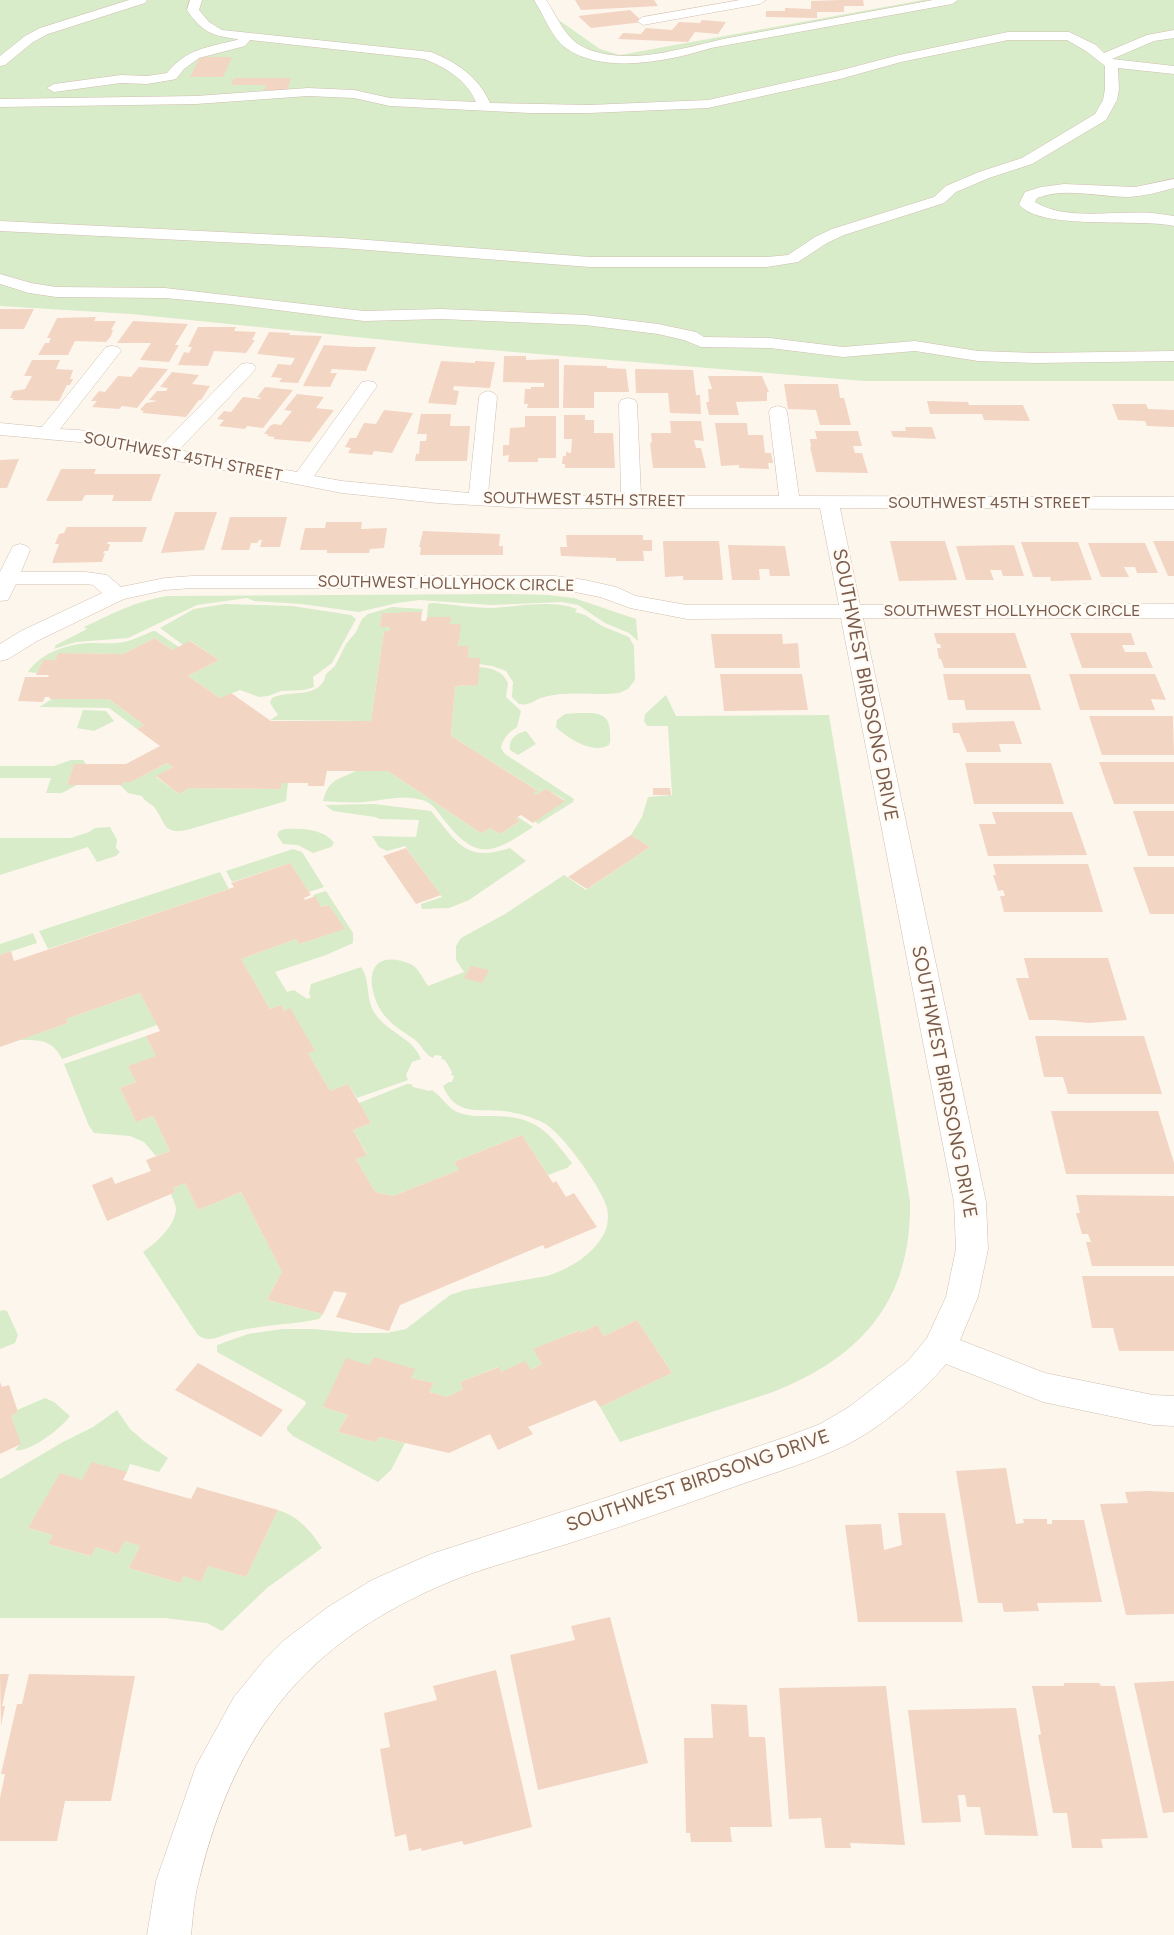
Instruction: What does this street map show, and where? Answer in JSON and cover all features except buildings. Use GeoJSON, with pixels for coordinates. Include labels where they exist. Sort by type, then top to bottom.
{"type":"FeatureCollection","features":[{"type":"Feature","properties":{"kind":"street"},"geometry":{"type":"LineString","coordinates":[[0,62],[29,38],[141,0]]}},
{"type":"Feature","properties":{"kind":"street"},"geometry":{"type":"LineString","coordinates":[[196,0],[193,10],[205,25],[219,33],[426,55],[445,62],[464,76],[481,95],[485,107]]}},
{"type":"Feature","properties":{"kind":"street"},"geometry":{"type":"LineString","coordinates":[[540,0],[568,44],[584,52],[618,60],[658,57],[727,42],[952,0]]}},
{"type":"Feature","properties":{"kind":"street"},"geometry":{"type":"LineString","coordinates":[[696,0],[723,7]]}},
{"type":"Feature","properties":{"kind":"street"},"geometry":{"type":"LineString","coordinates":[[643,20],[760,0]]}},
{"type":"Feature","properties":{"kind":"street"},"geometry":{"type":"LineString","coordinates":[[1106,61],[1151,38],[1174,34]]}},
{"type":"Feature","properties":{"kind":"street"},"geometry":{"type":"LineString","coordinates":[[147,80],[171,76],[179,66],[194,55],[241,44],[247,35]]}},
{"type":"Feature","properties":{"kind":"street"},"geometry":{"type":"LineString","coordinates":[[0,103],[196,100],[308,92],[354,94],[390,102],[485,107],[590,109],[708,104],[840,75],[899,59],[1008,36],[1069,36],[1092,48],[1106,61],[1112,89],[1110,100],[1101,117],[1027,161],[984,175],[951,189],[939,200],[838,232],[821,240],[792,259],[767,262],[590,262],[462,254],[342,243],[0,226]]}},
{"type":"Feature","properties":{"kind":"street"},"geometry":{"type":"LineString","coordinates":[[1106,61],[1174,70]]}},
{"type":"Feature","properties":{"kind":"street"},"geometry":{"type":"LineString","coordinates":[[0,96],[122,79],[187,81]]}},
{"type":"Feature","properties":{"kind":"street"},"geometry":{"type":"LineString","coordinates":[[220,86],[261,86]]}},
{"type":"Feature","properties":{"kind":"street"},"geometry":{"type":"LineString","coordinates":[[1174,183],[1143,192],[1062,188],[1040,190],[1030,195],[1027,204],[1034,210],[1064,215],[1147,217],[1174,221]]}},
{"type":"Feature","properties":{"kind":"street"},"geometry":{"type":"LineString","coordinates":[[0,279],[29,288],[56,292],[165,293],[230,298],[364,316],[441,314],[585,320],[658,329],[690,336],[701,342],[770,343],[842,352],[915,346],[978,356],[1036,358],[1174,356]]}},
{"type":"Feature","properties":{"kind":"street"},"geometry":{"type":"LineString","coordinates":[[47,433],[112,351]]}},
{"type":"Feature","properties":{"kind":"street"},"geometry":{"type":"LineString","coordinates":[[166,452],[247,368]]}},
{"type":"Feature","properties":{"kind":"street"},"geometry":{"type":"LineString","coordinates":[[301,480],[368,386]]}},
{"type":"Feature","properties":{"kind":"street"},"geometry":{"type":"LineString","coordinates":[[478,499],[488,397]]}},
{"type":"Feature","properties":{"kind":"street"},"geometry":{"type":"LineString","coordinates":[[628,404],[631,502]]}},
{"type":"Feature","properties":{"kind":"street"},"geometry":{"type":"LineString","coordinates":[[778,412],[790,502]]}},
{"type":"Feature","properties":{"kind":"street","name":"SOUTHWEST 45TH STREET"},"geometry":{"type":"LineString","coordinates":[[0,429],[79,436],[342,487],[478,499],[528,502],[1174,503]]}},
{"type":"Feature","properties":{"kind":"street","name":"SOUTHWEST BIRDSONG DRIVE"},"geometry":{"type":"LineString","coordinates":[[169,1935],[177,1881],[210,1780],[248,1711],[297,1654],[340,1620],[385,1593],[444,1566],[608,1514],[792,1451],[832,1435],[862,1418],[920,1372],[940,1347],[962,1297],[972,1250],[970,1202],[829,502]]}},
{"type":"Feature","properties":{"kind":"street"},"geometry":{"type":"LineString","coordinates":[[20,550],[4,586],[86,578],[100,580],[117,594]]}},
{"type":"Feature","properties":{"kind":"street","name":"SOUTHWEST HOLLYHOCK CIRCLE"},"geometry":{"type":"LineString","coordinates":[[4,646],[117,594],[165,584],[192,582],[555,582],[608,592],[630,602],[686,612],[1174,611]]}},
{"type":"Feature","properties":{"kind":"street"},"geometry":{"type":"LineString","coordinates":[[940,1347],[1042,1387],[1153,1410],[1174,1411]]}},
{"type":"Feature","properties":{"kind":"green space"},"geometry":{"type":"Polygon","coordinates":[[[0,0],[540,0],[550,14],[600,49],[620,55],[923,0],[1174,0],[1174,381],[864,381],[454,347],[131,314],[0,306],[0,0]]]}},
{"type":"Feature","properties":{"kind":"green space"},"geometry":{"type":"Polygon","coordinates":[[[510,594],[574,598],[636,619],[638,641],[629,633],[605,623],[578,605],[562,602],[491,605],[420,600],[359,612],[301,604],[254,601],[247,598],[197,605],[128,638],[76,642],[54,649],[56,645],[87,629],[84,627],[104,617],[124,608],[167,596],[510,594]]]}},
{"type":"Feature","properties":{"kind":"green space"},"geometry":{"type":"Polygon","coordinates":[[[225,604],[292,606],[351,615],[356,619],[332,663],[313,677],[314,687],[304,690],[281,691],[259,697],[240,690],[220,698],[188,676],[219,660],[191,641],[183,645],[160,628],[194,609],[225,604]]]}},
{"type":"Feature","properties":{"kind":"green space"},"geometry":{"type":"Polygon","coordinates":[[[428,604],[491,608],[556,604],[577,609],[575,612],[629,637],[634,646],[635,680],[628,689],[619,693],[560,694],[541,698],[528,704],[519,704],[512,697],[513,682],[506,671],[479,664],[468,658],[469,646],[458,646],[460,624],[450,624],[427,617],[428,604]]]}},
{"type":"Feature","properties":{"kind":"green space"},"geometry":{"type":"Polygon","coordinates":[[[392,607],[423,609],[422,612],[382,614],[380,627],[390,627],[390,631],[384,631],[371,721],[270,720],[278,715],[270,703],[272,698],[279,695],[311,691],[318,687],[323,682],[326,674],[335,666],[362,619],[368,614],[392,607]]]}},
{"type":"Feature","properties":{"kind":"green space"},"geometry":{"type":"Polygon","coordinates":[[[153,631],[179,647],[172,650],[155,638],[123,654],[58,653],[55,660],[43,660],[37,673],[28,672],[40,659],[66,647],[84,643],[124,642],[153,631]]]}},
{"type":"Feature","properties":{"kind":"green space"},"geometry":{"type":"Polygon","coordinates":[[[479,667],[493,669],[506,679],[508,683],[506,697],[521,711],[517,727],[503,741],[501,748],[505,754],[574,799],[573,802],[538,824],[535,821],[565,800],[546,789],[536,795],[533,793],[537,790],[451,736],[455,686],[465,686],[479,667]]]}},
{"type":"Feature","properties":{"kind":"green space"},"geometry":{"type":"Polygon","coordinates":[[[666,695],[676,716],[829,715],[910,1201],[908,1236],[902,1268],[891,1296],[876,1320],[856,1342],[832,1361],[805,1378],[773,1392],[620,1442],[600,1407],[672,1373],[637,1320],[604,1336],[597,1325],[580,1333],[579,1330],[534,1349],[542,1364],[531,1370],[501,1372],[498,1367],[460,1382],[463,1389],[447,1397],[429,1392],[434,1383],[411,1378],[414,1369],[374,1358],[369,1365],[323,1407],[348,1415],[338,1432],[375,1442],[379,1437],[405,1443],[391,1470],[378,1482],[293,1436],[287,1430],[287,1427],[306,1404],[305,1401],[217,1352],[217,1345],[248,1334],[282,1329],[387,1333],[406,1329],[450,1295],[465,1290],[547,1276],[563,1270],[591,1251],[602,1237],[608,1220],[604,1199],[590,1175],[571,1149],[552,1129],[530,1117],[504,1111],[468,1109],[454,1102],[448,1096],[443,1086],[452,1082],[454,1076],[451,1075],[452,1072],[445,1060],[441,1059],[442,1056],[435,1055],[433,1058],[430,1056],[417,1041],[387,1018],[380,1009],[373,993],[372,976],[374,968],[386,960],[399,960],[415,967],[428,986],[464,972],[456,960],[456,946],[461,938],[505,914],[564,875],[586,890],[650,847],[631,835],[642,817],[648,797],[672,795],[668,726],[647,726],[644,721],[645,714],[666,695]]]}},
{"type":"Feature","properties":{"kind":"green space"},"geometry":{"type":"Polygon","coordinates":[[[52,699],[109,699],[144,725],[137,729],[109,708],[39,707],[52,699]]]}},
{"type":"Feature","properties":{"kind":"green space"},"geometry":{"type":"Polygon","coordinates":[[[83,710],[106,711],[114,721],[94,731],[77,728],[83,710]]]}},
{"type":"Feature","properties":{"kind":"green space"},"geometry":{"type":"Polygon","coordinates":[[[565,714],[596,714],[604,717],[609,726],[609,745],[603,748],[589,747],[567,736],[556,727],[557,720],[565,714]]]}},
{"type":"Feature","properties":{"kind":"green space"},"geometry":{"type":"Polygon","coordinates":[[[526,731],[536,744],[518,755],[510,750],[510,743],[516,735],[526,731]]]}},
{"type":"Feature","properties":{"kind":"green space"},"geometry":{"type":"Polygon","coordinates":[[[71,760],[83,760],[86,764],[74,764],[67,785],[77,785],[62,793],[46,793],[51,778],[0,778],[0,766],[54,766],[71,760]]]}},
{"type":"Feature","properties":{"kind":"green space"},"geometry":{"type":"Polygon","coordinates":[[[167,763],[173,767],[156,777],[179,794],[189,788],[281,789],[282,783],[288,783],[286,801],[187,830],[168,829],[158,812],[142,796],[128,793],[120,785],[123,782],[131,782],[167,763]]]}},
{"type":"Feature","properties":{"kind":"green space"},"geometry":{"type":"Polygon","coordinates":[[[356,771],[388,771],[481,833],[490,828],[500,834],[520,821],[516,818],[518,817],[533,827],[496,848],[477,848],[456,834],[432,805],[426,801],[400,798],[360,802],[323,801],[331,784],[356,771]]]}},
{"type":"Feature","properties":{"kind":"green space"},"geometry":{"type":"Polygon","coordinates":[[[374,804],[431,811],[463,847],[482,853],[510,848],[526,861],[469,900],[449,908],[422,909],[421,904],[442,897],[405,846],[387,851],[379,847],[372,836],[416,837],[419,820],[380,819],[333,811],[325,805],[374,804]]]}},
{"type":"Feature","properties":{"kind":"green space"},"geometry":{"type":"Polygon","coordinates":[[[110,827],[117,840],[116,848],[120,852],[116,856],[97,862],[88,847],[0,875],[0,838],[71,838],[95,828],[110,827]]]}},
{"type":"Feature","properties":{"kind":"green space"},"geometry":{"type":"Polygon","coordinates":[[[285,829],[305,829],[319,832],[330,838],[334,843],[331,847],[313,853],[298,845],[283,844],[277,835],[279,831],[285,829]]]}},
{"type":"Feature","properties":{"kind":"green space"},"geometry":{"type":"Polygon","coordinates":[[[293,849],[302,852],[324,887],[309,892],[290,863],[232,882],[226,871],[293,849]]]}},
{"type":"Feature","properties":{"kind":"green space"},"geometry":{"type":"Polygon","coordinates":[[[220,872],[229,889],[48,949],[39,931],[220,872]]]}},
{"type":"Feature","properties":{"kind":"green space"},"geometry":{"type":"Polygon","coordinates":[[[326,891],[353,933],[353,943],[326,955],[275,972],[287,992],[294,990],[307,999],[311,997],[309,994],[311,984],[361,967],[366,978],[370,1004],[376,1015],[387,1027],[407,1041],[421,1059],[412,1062],[406,1075],[408,1080],[357,1098],[348,1084],[330,1091],[308,1053],[314,1051],[289,1009],[284,1011],[281,1005],[270,1009],[241,959],[296,939],[299,944],[344,929],[329,905],[321,907],[313,895],[326,891]]]}},
{"type":"Feature","properties":{"kind":"green space"},"geometry":{"type":"Polygon","coordinates":[[[33,933],[37,943],[0,955],[0,944],[33,933]]]}},
{"type":"Feature","properties":{"kind":"green space"},"geometry":{"type":"Polygon","coordinates":[[[140,993],[157,1025],[62,1059],[58,1052],[49,1044],[39,1041],[19,1040],[68,1023],[66,1019],[140,993]]]}},
{"type":"Feature","properties":{"kind":"green space"},"geometry":{"type":"Polygon","coordinates":[[[146,1036],[156,1056],[136,1082],[120,1088],[136,1122],[153,1116],[170,1151],[156,1156],[144,1142],[130,1136],[94,1133],[89,1126],[64,1064],[146,1036]]]}},
{"type":"Feature","properties":{"kind":"green space"},"geometry":{"type":"Polygon","coordinates":[[[407,1084],[429,1091],[432,1090],[452,1109],[460,1113],[474,1116],[508,1117],[531,1123],[548,1135],[572,1163],[567,1168],[548,1175],[522,1135],[454,1162],[459,1170],[393,1196],[375,1192],[356,1159],[367,1154],[353,1130],[371,1123],[359,1103],[407,1084]]]}},
{"type":"Feature","properties":{"kind":"green space"},"geometry":{"type":"Polygon","coordinates":[[[185,1183],[198,1210],[241,1192],[282,1272],[267,1300],[323,1314],[319,1319],[256,1327],[213,1339],[207,1339],[197,1334],[143,1252],[159,1239],[172,1222],[176,1210],[171,1194],[175,1192],[173,1188],[185,1183]]]}},
{"type":"Feature","properties":{"kind":"green space"},"geometry":{"type":"Polygon","coordinates":[[[0,1311],[7,1311],[18,1335],[15,1343],[0,1349],[0,1311]]]}},
{"type":"Feature","properties":{"kind":"green space"},"geometry":{"type":"Polygon","coordinates":[[[45,1398],[54,1402],[70,1416],[53,1433],[36,1444],[21,1450],[15,1450],[20,1444],[11,1416],[18,1412],[17,1410],[45,1398]]]}},
{"type":"Feature","properties":{"kind":"green space"},"geometry":{"type":"Polygon","coordinates":[[[117,1410],[130,1429],[168,1458],[159,1472],[130,1464],[127,1472],[82,1480],[60,1474],[28,1528],[53,1535],[48,1544],[90,1556],[96,1547],[118,1554],[125,1541],[140,1546],[129,1568],[180,1583],[184,1576],[201,1581],[208,1566],[246,1577],[278,1510],[298,1520],[322,1548],[267,1588],[222,1631],[207,1623],[164,1618],[0,1618],[0,1479],[63,1442],[93,1427],[117,1410]]]}}]}
